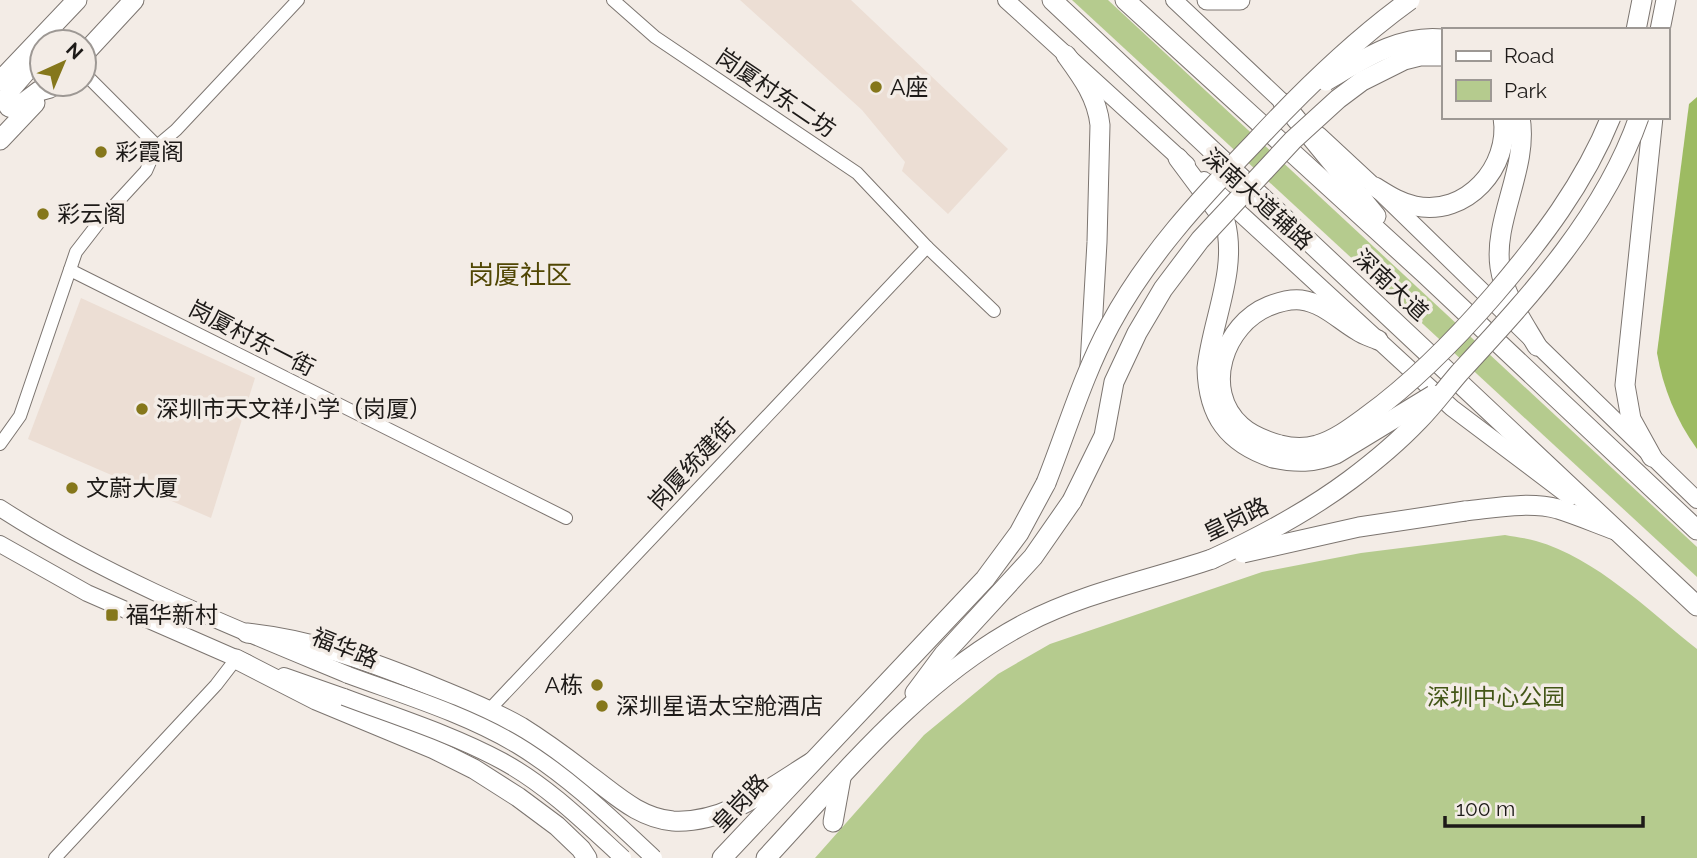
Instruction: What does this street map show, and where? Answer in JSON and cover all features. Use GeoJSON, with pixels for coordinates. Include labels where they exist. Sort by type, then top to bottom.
{"type":"FeatureCollection","features":[{"type":"Feature","properties":{"kind":"main road"},"geometry":{"type":"LineString","coordinates":[[2,81],[78,0]]}},
{"type":"Feature","properties":{"kind":"main road"},"geometry":{"type":"LineString","coordinates":[[98,39],[134,0]]}},
{"type":"Feature","properties":{"kind":"main road","name":"深南大道辅路"},"geometry":{"type":"LineString","coordinates":[[1006,0],[1452,408],[1615,530]]}},
{"type":"Feature","properties":{"kind":"main road","name":"深南大道"},"geometry":{"type":"LineString","coordinates":[[1052,0],[1697,606]]}},
{"type":"Feature","properties":{"kind":"main road","name":"深南大道"},"geometry":{"type":"LineString","coordinates":[[1125,0],[1424,273],[1697,530]]}},
{"type":"Feature","properties":{"kind":"main road"},"geometry":{"type":"LineString","coordinates":[[1174,0],[1290,100],[1375,187],[1697,500]]}},
{"type":"Feature","properties":{"kind":"main road"},"geometry":{"type":"LineString","coordinates":[[1208,0],[1239,0]]}},
{"type":"Feature","properties":{"kind":"main road","name":"皇岗路"},"geometry":{"type":"LineString","coordinates":[[722,858],[985,579],[1019,533],[1046,482],[1090,365],[1125,297],[1157,252],[1290,100],[1362,37],[1410,0]]}},
{"type":"Feature","properties":{"kind":"main road"},"geometry":{"type":"LineString","coordinates":[[1636,28],[1642,0]]}},
{"type":"Feature","properties":{"kind":"main road"},"geometry":{"type":"LineString","coordinates":[[54,28],[56,23]]}},
{"type":"Feature","properties":{"kind":"main road"},"geometry":{"type":"LineString","coordinates":[[1290,100],[1388,48],[1413,40],[1442,39]]}},
{"type":"Feature","properties":{"kind":"main road"},"geometry":{"type":"LineString","coordinates":[[1066,55],[1087,84],[1099,112],[1097,242],[1090,365]]}},
{"type":"Feature","properties":{"kind":"main road"},"geometry":{"type":"LineString","coordinates":[[899,717],[944,654],[1033,557],[1072,501],[1104,436],[1114,382],[1136,333],[1163,289],[1200,240],[1293,140],[1338,99],[1362,81],[1404,60],[1420,56],[1442,56]]}},
{"type":"Feature","properties":{"kind":"main road"},"geometry":{"type":"LineString","coordinates":[[28,69],[11,89],[5,101],[9,107],[15,109],[30,98]]}},
{"type":"Feature","properties":{"kind":"main road"},"geometry":{"type":"LineString","coordinates":[[0,140],[40,98]]}},
{"type":"Feature","properties":{"kind":"main road"},"geometry":{"type":"LineString","coordinates":[[1290,100],[1424,273]]}},
{"type":"Feature","properties":{"kind":"main road"},"geometry":{"type":"LineString","coordinates":[[1375,187],[1391,197],[1415,206],[1440,207],[1464,198],[1485,181],[1499,160],[1505,137],[1503,119]]}},
{"type":"Feature","properties":{"kind":"main road"},"geometry":{"type":"LineString","coordinates":[[1520,119],[1520,153],[1501,239],[1500,267],[1508,294],[1537,346]]}},
{"type":"Feature","properties":{"kind":"main road"},"geometry":{"type":"LineString","coordinates":[[1178,158],[1225,221],[1228,232],[1229,256],[1207,368],[1213,408],[1219,420],[1236,440],[1248,448],[1277,452],[1307,447],[1331,439],[1392,398],[1449,344],[1546,232],[1579,183],[1610,119]]}},
{"type":"Feature","properties":{"kind":"main road","name":"皇岗路"},"geometry":{"type":"LineString","coordinates":[[766,858],[899,717],[966,661],[1027,623],[1093,596],[1212,559],[1283,524],[1352,479],[1419,420],[1521,304],[1580,230],[1608,185],[1638,119]]}},
{"type":"Feature","properties":{"kind":"main road"},"geometry":{"type":"LineString","coordinates":[[1652,457],[1636,431],[1628,410],[1627,372],[1653,119]]}},
{"type":"Feature","properties":{"kind":"main road"},"geometry":{"type":"LineString","coordinates":[[1378,340],[1359,332],[1331,312],[1302,300],[1274,304],[1260,310],[1241,324],[1224,356],[1221,386],[1230,413],[1252,435],[1277,452],[1305,463],[1336,454],[1446,387]]}},
{"type":"Feature","properties":{"kind":"main road"},"geometry":{"type":"LineString","coordinates":[[1212,559],[1359,527],[1516,506],[1557,509],[1615,530]]}},
{"type":"Feature","properties":{"kind":"main road","name":"福华路"},"geometry":{"type":"LineString","coordinates":[[0,508],[103,565],[228,626],[453,714],[515,744],[590,799],[654,858]]}},
{"type":"Feature","properties":{"kind":"main road","name":"福华路"},"geometry":{"type":"LineString","coordinates":[[0,544],[87,593],[236,659],[458,740],[503,762],[560,802],[623,858]]}},
{"type":"Feature","properties":{"kind":"main road"},"geometry":{"type":"LineString","coordinates":[[1662,573],[1697,588]]}},
{"type":"Feature","properties":{"kind":"main road"},"geometry":{"type":"LineString","coordinates":[[247,633],[320,645],[399,673],[489,710],[543,741],[643,813],[675,821],[693,820],[742,805],[812,762]]}},
{"type":"Feature","properties":{"kind":"main road"},"geometry":{"type":"LineString","coordinates":[[236,659],[316,700],[474,769],[518,797],[570,838],[587,858]]}},
{"type":"Feature","properties":{"kind":"main road"},"geometry":{"type":"LineString","coordinates":[[833,822],[841,778]]}},
{"type":"Feature","properties":{"kind":"main road"},"geometry":{"type":"LineString","coordinates":[[570,838],[588,845],[597,844],[612,834],[617,826],[619,808],[611,792]]}},
{"type":"Feature","properties":{"kind":"street"},"geometry":{"type":"LineString","coordinates":[[0,443],[20,416],[76,252],[100,221],[146,171],[157,146],[176,130],[298,0]]}},
{"type":"Feature","properties":{"kind":"street","name":"岗厦村东二坊"},"geometry":{"type":"LineString","coordinates":[[613,0],[655,37],[856,173],[994,312]]}},
{"type":"Feature","properties":{"kind":"street"},"geometry":{"type":"LineString","coordinates":[[98,87],[157,146]]}},
{"type":"Feature","properties":{"kind":"street","name":"岗厦统建街"},"geometry":{"type":"LineString","coordinates":[[489,710],[927,247]]}},
{"type":"Feature","properties":{"kind":"street","name":"岗厦村东一街"},"geometry":{"type":"LineString","coordinates":[[70,270],[566,518]]}},
{"type":"Feature","properties":{"kind":"street"},"geometry":{"type":"LineString","coordinates":[[55,858],[216,685],[236,659]]}},
{"type":"Feature","properties":{"kind":"shaded area"},"geometry":{"type":"Polygon","coordinates":[[[740,0],[851,0],[1008,149],[948,214],[902,171],[905,162],[862,110],[740,0]]]}},
{"type":"Feature","properties":{"kind":"shaded area","name":"深圳市天文祥小学（岗厦）"},"geometry":{"type":"Polygon","coordinates":[[[81,298],[255,378],[211,518],[28,439],[81,298]]]}},
{"type":"Feature","properties":{"kind":"green space"},"geometry":{"type":"Polygon","coordinates":[[[1072,0],[1108,0],[1697,547],[1697,577],[1072,0]]]}},
{"type":"Feature","properties":{"kind":"green space"},"geometry":{"type":"Polygon","coordinates":[[[1697,97],[1697,449],[1671,403],[1657,353],[1689,104],[1697,97]]]}},
{"type":"Feature","properties":{"kind":"green space","name":"深圳中心公园"},"geometry":{"type":"Polygon","coordinates":[[[1505,535],[1536,541],[1580,560],[1621,587],[1697,649],[1697,858],[815,858],[924,735],[998,674],[1050,644],[1262,572],[1361,553],[1505,535]]]}},
{"type":"Feature","properties":{"kind":"place","name":"A座"},"geometry":{"type":"Point","coordinates":[876,87]}},
{"type":"Feature","properties":{"kind":"place","name":"彩霞阁"},"geometry":{"type":"Point","coordinates":[101,152]}},
{"type":"Feature","properties":{"kind":"place","name":"彩云阁"},"geometry":{"type":"Point","coordinates":[43,214]}},
{"type":"Feature","properties":{"kind":"place","name":"深圳市天文祥小学（岗厦）"},"geometry":{"type":"Point","coordinates":[142,409]}},
{"type":"Feature","properties":{"kind":"place","name":"文蔚大厦"},"geometry":{"type":"Point","coordinates":[72,488]}},
{"type":"Feature","properties":{"kind":"place","name":"福华新村"},"geometry":{"type":"Point","coordinates":[112,615]}},
{"type":"Feature","properties":{"kind":"place","name":"A栋"},"geometry":{"type":"Point","coordinates":[597,685]}},
{"type":"Feature","properties":{"kind":"place","name":"深圳星语太空舱酒店"},"geometry":{"type":"Point","coordinates":[602,706]}},
{"type":"Feature","properties":{"kind":"district","name":"岗厦社区"},"geometry":{"type":"Point","coordinates":[520,275]}}]}
